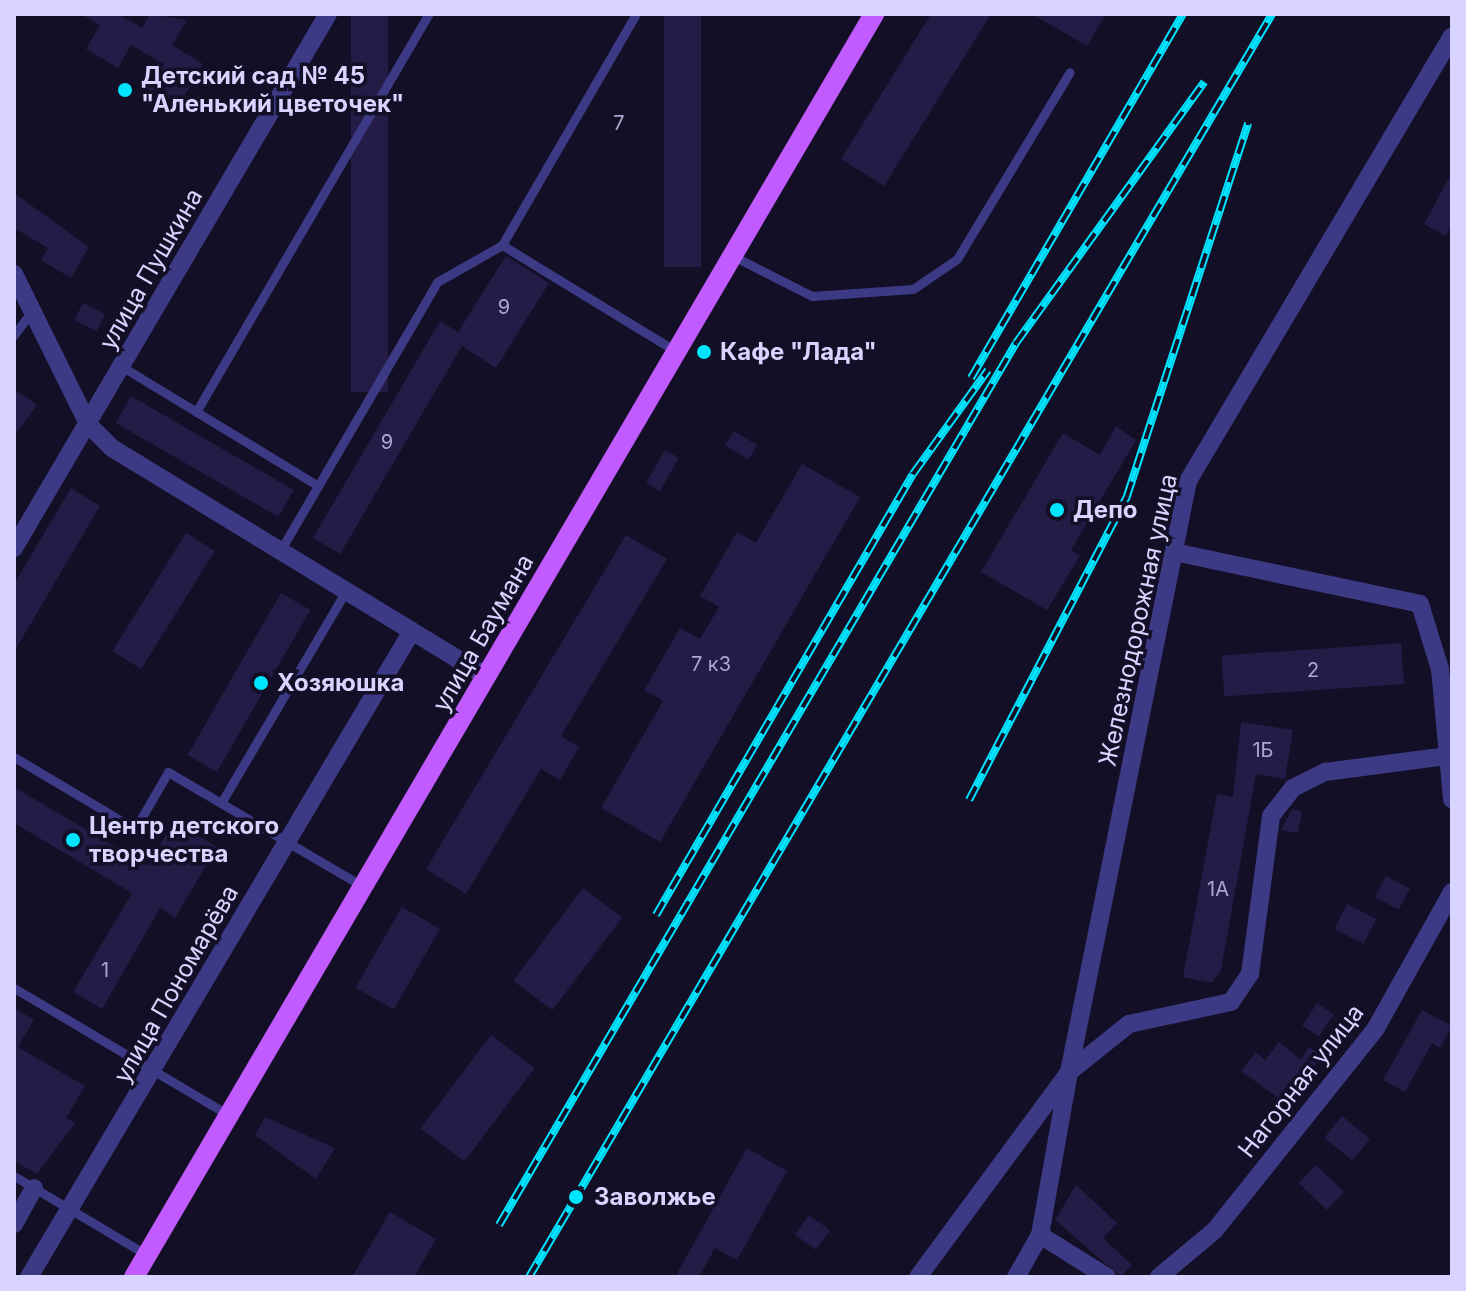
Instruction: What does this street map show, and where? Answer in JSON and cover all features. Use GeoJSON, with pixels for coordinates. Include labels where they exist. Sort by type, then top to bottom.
{"type":"FeatureCollection","features":[{"type":"Feature","properties":{"kind":"main road","name":"улица Баумана"},"geometry":{"type":"LineString","coordinates":[[134,1277],[874,14]]}},
{"type":"Feature","properties":{"kind":"street","name":"улица Пушкина"},"geometry":{"type":"LineString","coordinates":[[14,548],[328,14]]}},
{"type":"Feature","properties":{"kind":"street","name":"Железнодорожная улица"},"geometry":{"type":"LineString","coordinates":[[918,1277],[1069,1072],[1188,481],[1452,36]]}},
{"type":"Feature","properties":{"kind":"street"},"geometry":{"type":"LineString","coordinates":[[16,282],[88,424],[112,448],[487,677]]}},
{"type":"Feature","properties":{"kind":"street"},"geometry":{"type":"LineString","coordinates":[[1174,552],[1420,604],[1440,669],[1452,799]]}},
{"type":"Feature","properties":{"kind":"street","name":"улица Пономарёва"},"geometry":{"type":"LineString","coordinates":[[29,1277],[412,631]]}},
{"type":"Feature","properties":{"kind":"street"},"geometry":{"type":"LineString","coordinates":[[1016,1277],[1040,1235],[1069,1072],[1129,1024],[1231,1002],[1250,974],[1271,816],[1293,788],[1325,772],[1446,756]]}},
{"type":"Feature","properties":{"kind":"street","name":"Нагорная улица"},"geometry":{"type":"LineString","coordinates":[[1159,1277],[1215,1230],[1376,1028],[1452,892]]}},
{"type":"Feature","properties":{"kind":"street"},"geometry":{"type":"LineString","coordinates":[[14,1224],[34,1188]]}},
{"type":"Feature","properties":{"kind":"street"},"geometry":{"type":"LineString","coordinates":[[1040,1235],[1107,1277]]}},
{"type":"Feature","properties":{"kind":"lane"},"geometry":{"type":"LineString","coordinates":[[196,412],[429,14]]}},
{"type":"Feature","properties":{"kind":"lane"},"geometry":{"type":"LineString","coordinates":[[280,551],[437,282],[502,245],[636,14]]}},
{"type":"Feature","properties":{"kind":"lane"},"geometry":{"type":"LineString","coordinates":[[733,256],[812,296],[913,289],[957,259],[1070,72]]}},
{"type":"Feature","properties":{"kind":"lane"},"geometry":{"type":"LineString","coordinates":[[502,245],[677,352]]}},
{"type":"Feature","properties":{"kind":"lane"},"geometry":{"type":"LineString","coordinates":[[14,335],[32,311]]}},
{"type":"Feature","properties":{"kind":"lane"},"geometry":{"type":"LineString","coordinates":[[121,366],[318,486]]}},
{"type":"Feature","properties":{"kind":"lane"},"geometry":{"type":"LineString","coordinates":[[221,803],[346,591]]}},
{"type":"Feature","properties":{"kind":"lane"},"geometry":{"type":"LineString","coordinates":[[14,757],[135,829],[168,772],[364,887]]}},
{"type":"Feature","properties":{"kind":"lane"},"geometry":{"type":"LineString","coordinates":[[14,988],[229,1115]]}},
{"type":"Feature","properties":{"kind":"lane"},"geometry":{"type":"LineString","coordinates":[[14,1176],[147,1255]]}},
{"type":"Feature","properties":{"kind":"building"},"geometry":{"type":"Polygon","coordinates":[[[81,14],[118,14],[142,28],[150,14],[187,20],[172,45],[203,64],[178,107],[148,90],[164,64],[131,45],[118,68],[86,49],[100,25],[81,14]]]}},
{"type":"Feature","properties":{"kind":"building"},"geometry":{"type":"Polygon","coordinates":[[[351,14],[388,14],[388,392],[351,392],[351,14]]]}},
{"type":"Feature","properties":{"kind":"building"},"geometry":{"type":"Polygon","coordinates":[[[664,14],[701,14],[701,267],[664,267],[664,14]]]}},
{"type":"Feature","properties":{"kind":"building"},"geometry":{"type":"Polygon","coordinates":[[[931,14],[991,14],[884,186],[841,159],[931,14]]]}},
{"type":"Feature","properties":{"kind":"building"},"geometry":{"type":"Polygon","coordinates":[[[1032,14],[1106,14],[1087,46],[1032,14]]]}},
{"type":"Feature","properties":{"kind":"building"},"geometry":{"type":"Polygon","coordinates":[[[1452,172],[1452,224],[1446,236],[1424,224],[1452,172]]]}},
{"type":"Feature","properties":{"kind":"building"},"geometry":{"type":"Polygon","coordinates":[[[14,193],[89,247],[71,278],[41,260],[48,248],[14,228],[14,193]]]}},
{"type":"Feature","properties":{"kind":"building"},"geometry":{"type":"Polygon","coordinates":[[[506,256],[549,283],[496,368],[462,346],[340,554],[313,538],[440,321],[458,332],[506,256]]]}},
{"type":"Feature","properties":{"kind":"building"},"geometry":{"type":"Polygon","coordinates":[[[83,303],[105,314],[97,331],[74,320],[83,303]]]}},
{"type":"Feature","properties":{"kind":"building"},"geometry":{"type":"Polygon","coordinates":[[[14,389],[37,405],[14,436],[14,389]]]}},
{"type":"Feature","properties":{"kind":"building"},"geometry":{"type":"Polygon","coordinates":[[[131,396],[294,490],[278,517],[116,423],[131,396]]]}},
{"type":"Feature","properties":{"kind":"building","name":"Депо"},"geometry":{"type":"Polygon","coordinates":[[[1116,426],[1136,440],[1071,550],[1080,556],[1047,610],[981,572],[1063,433],[1100,455],[1116,426]]]}},
{"type":"Feature","properties":{"kind":"building"},"geometry":{"type":"Polygon","coordinates":[[[734,431],[757,445],[748,459],[725,446],[734,431]]]}},
{"type":"Feature","properties":{"kind":"building"},"geometry":{"type":"Polygon","coordinates":[[[665,450],[679,458],[660,491],[646,483],[665,450]]]}},
{"type":"Feature","properties":{"kind":"building"},"geometry":{"type":"Polygon","coordinates":[[[802,464],[860,497],[660,842],[601,808],[663,701],[644,690],[680,628],[700,639],[719,607],[700,596],[737,532],[756,543],[802,464]]]}},
{"type":"Feature","properties":{"kind":"building"},"geometry":{"type":"Polygon","coordinates":[[[71,488],[100,506],[14,652],[14,584],[71,488]]]}},
{"type":"Feature","properties":{"kind":"building"},"geometry":{"type":"Polygon","coordinates":[[[186,533],[215,551],[141,669],[112,651],[186,533]]]}},
{"type":"Feature","properties":{"kind":"building"},"geometry":{"type":"Polygon","coordinates":[[[626,535],[667,559],[561,736],[579,747],[560,780],[541,769],[466,894],[426,869],[626,535]]]}},
{"type":"Feature","properties":{"kind":"building"},"geometry":{"type":"Polygon","coordinates":[[[281,593],[310,610],[217,772],[188,755],[281,593]]]}},
{"type":"Feature","properties":{"kind":"building"},"geometry":{"type":"Polygon","coordinates":[[[1401,643],[1404,684],[1224,696],[1221,656],[1401,643]]]}},
{"type":"Feature","properties":{"kind":"building"},"geometry":{"type":"Polygon","coordinates":[[[1241,722],[1293,730],[1285,779],[1256,774],[1221,970],[1212,983],[1183,977],[1217,794],[1233,797],[1241,722]]]}},
{"type":"Feature","properties":{"kind":"building"},"geometry":{"type":"Polygon","coordinates":[[[14,787],[148,866],[174,821],[217,847],[175,918],[160,908],[102,1009],[73,992],[132,893],[14,823],[14,787]]]}},
{"type":"Feature","properties":{"kind":"building"},"geometry":{"type":"Polygon","coordinates":[[[1292,809],[1302,811],[1298,833],[1281,830],[1292,809]]]}},
{"type":"Feature","properties":{"kind":"building"},"geometry":{"type":"Polygon","coordinates":[[[1386,876],[1410,889],[1399,910],[1375,897],[1386,876]]]}},
{"type":"Feature","properties":{"kind":"building"},"geometry":{"type":"Polygon","coordinates":[[[583,888],[622,917],[552,1010],[513,981],[583,888]]]}},
{"type":"Feature","properties":{"kind":"building"},"geometry":{"type":"Polygon","coordinates":[[[1347,904],[1376,919],[1364,944],[1334,929],[1347,904]]]}},
{"type":"Feature","properties":{"kind":"building"},"geometry":{"type":"Polygon","coordinates":[[[402,907],[440,929],[394,1010],[356,988],[402,907]]]}},
{"type":"Feature","properties":{"kind":"building"},"geometry":{"type":"Polygon","coordinates":[[[1317,1003],[1334,1014],[1319,1037],[1302,1026],[1317,1003]]]}},
{"type":"Feature","properties":{"kind":"building"},"geometry":{"type":"Polygon","coordinates":[[[14,1008],[34,1020],[18,1047],[85,1086],[66,1118],[75,1123],[37,1174],[14,1161],[14,1008]]]}},
{"type":"Feature","properties":{"kind":"building"},"geometry":{"type":"Polygon","coordinates":[[[1422,1010],[1452,1026],[1440,1048],[1432,1043],[1405,1092],[1383,1080],[1422,1010]]]}},
{"type":"Feature","properties":{"kind":"building"},"geometry":{"type":"Polygon","coordinates":[[[491,1035],[535,1068],[465,1162],[421,1128],[491,1035]]]}},
{"type":"Feature","properties":{"kind":"building"},"geometry":{"type":"Polygon","coordinates":[[[1279,1042],[1301,1060],[1309,1047],[1324,1056],[1281,1100],[1241,1071],[1256,1052],[1265,1060],[1279,1042]]]}},
{"type":"Feature","properties":{"kind":"building"},"geometry":{"type":"Polygon","coordinates":[[[1342,1116],[1370,1139],[1352,1160],[1324,1138],[1342,1116]]]}},
{"type":"Feature","properties":{"kind":"building"},"geometry":{"type":"Polygon","coordinates":[[[265,1117],[335,1148],[316,1179],[255,1135],[265,1117]]]}},
{"type":"Feature","properties":{"kind":"building"},"geometry":{"type":"Polygon","coordinates":[[[747,1148],[787,1171],[737,1260],[715,1248],[699,1277],[675,1277],[747,1148]]]}},
{"type":"Feature","properties":{"kind":"building"},"geometry":{"type":"Polygon","coordinates":[[[1316,1165],[1344,1192],[1327,1210],[1299,1183],[1316,1165]]]}},
{"type":"Feature","properties":{"kind":"building"},"geometry":{"type":"Polygon","coordinates":[[[1076,1185],[1117,1223],[1103,1238],[1132,1265],[1121,1277],[1055,1220],[1076,1185]]]}},
{"type":"Feature","properties":{"kind":"building"},"geometry":{"type":"Polygon","coordinates":[[[390,1212],[436,1239],[414,1277],[352,1277],[390,1212]]]}},
{"type":"Feature","properties":{"kind":"building"},"geometry":{"type":"Polygon","coordinates":[[[809,1215],[830,1230],[816,1250],[795,1234],[809,1215]]]}},
{"type":"Feature","properties":{"kind":"railway"},"geometry":{"type":"LineString","coordinates":[[971,378],[1183,14]]}},
{"type":"Feature","properties":{"kind":"railway"},"geometry":{"type":"LineString","coordinates":[[529,1277],[1272,14]]}},
{"type":"Feature","properties":{"kind":"railway"},"geometry":{"type":"LineString","coordinates":[[499,1225],[1016,343],[1204,82]]}},
{"type":"Feature","properties":{"kind":"railway"},"geometry":{"type":"LineString","coordinates":[[969,800],[1127,496],[1248,123]]}},
{"type":"Feature","properties":{"kind":"railway"},"geometry":{"type":"LineString","coordinates":[[656,915],[913,474],[988,370]]}},
{"type":"Feature","properties":{"kind":"place","name":"Детский сад № 45 \"Аленький цветочек\""},"geometry":{"type":"Point","coordinates":[125,90]}},
{"type":"Feature","properties":{"kind":"place","name":"Кафе \"Лада\""},"geometry":{"type":"Point","coordinates":[704,352]}},
{"type":"Feature","properties":{"kind":"place","name":"Депо"},"geometry":{"type":"Point","coordinates":[1057,510]}},
{"type":"Feature","properties":{"kind":"place","name":"Хозяюшка"},"geometry":{"type":"Point","coordinates":[261,683]}},
{"type":"Feature","properties":{"kind":"place","name":"Центр детского творчества"},"geometry":{"type":"Point","coordinates":[73,840]}},
{"type":"Feature","properties":{"kind":"place","name":"Заволжье"},"geometry":{"type":"Point","coordinates":[576,1197]}}]}
